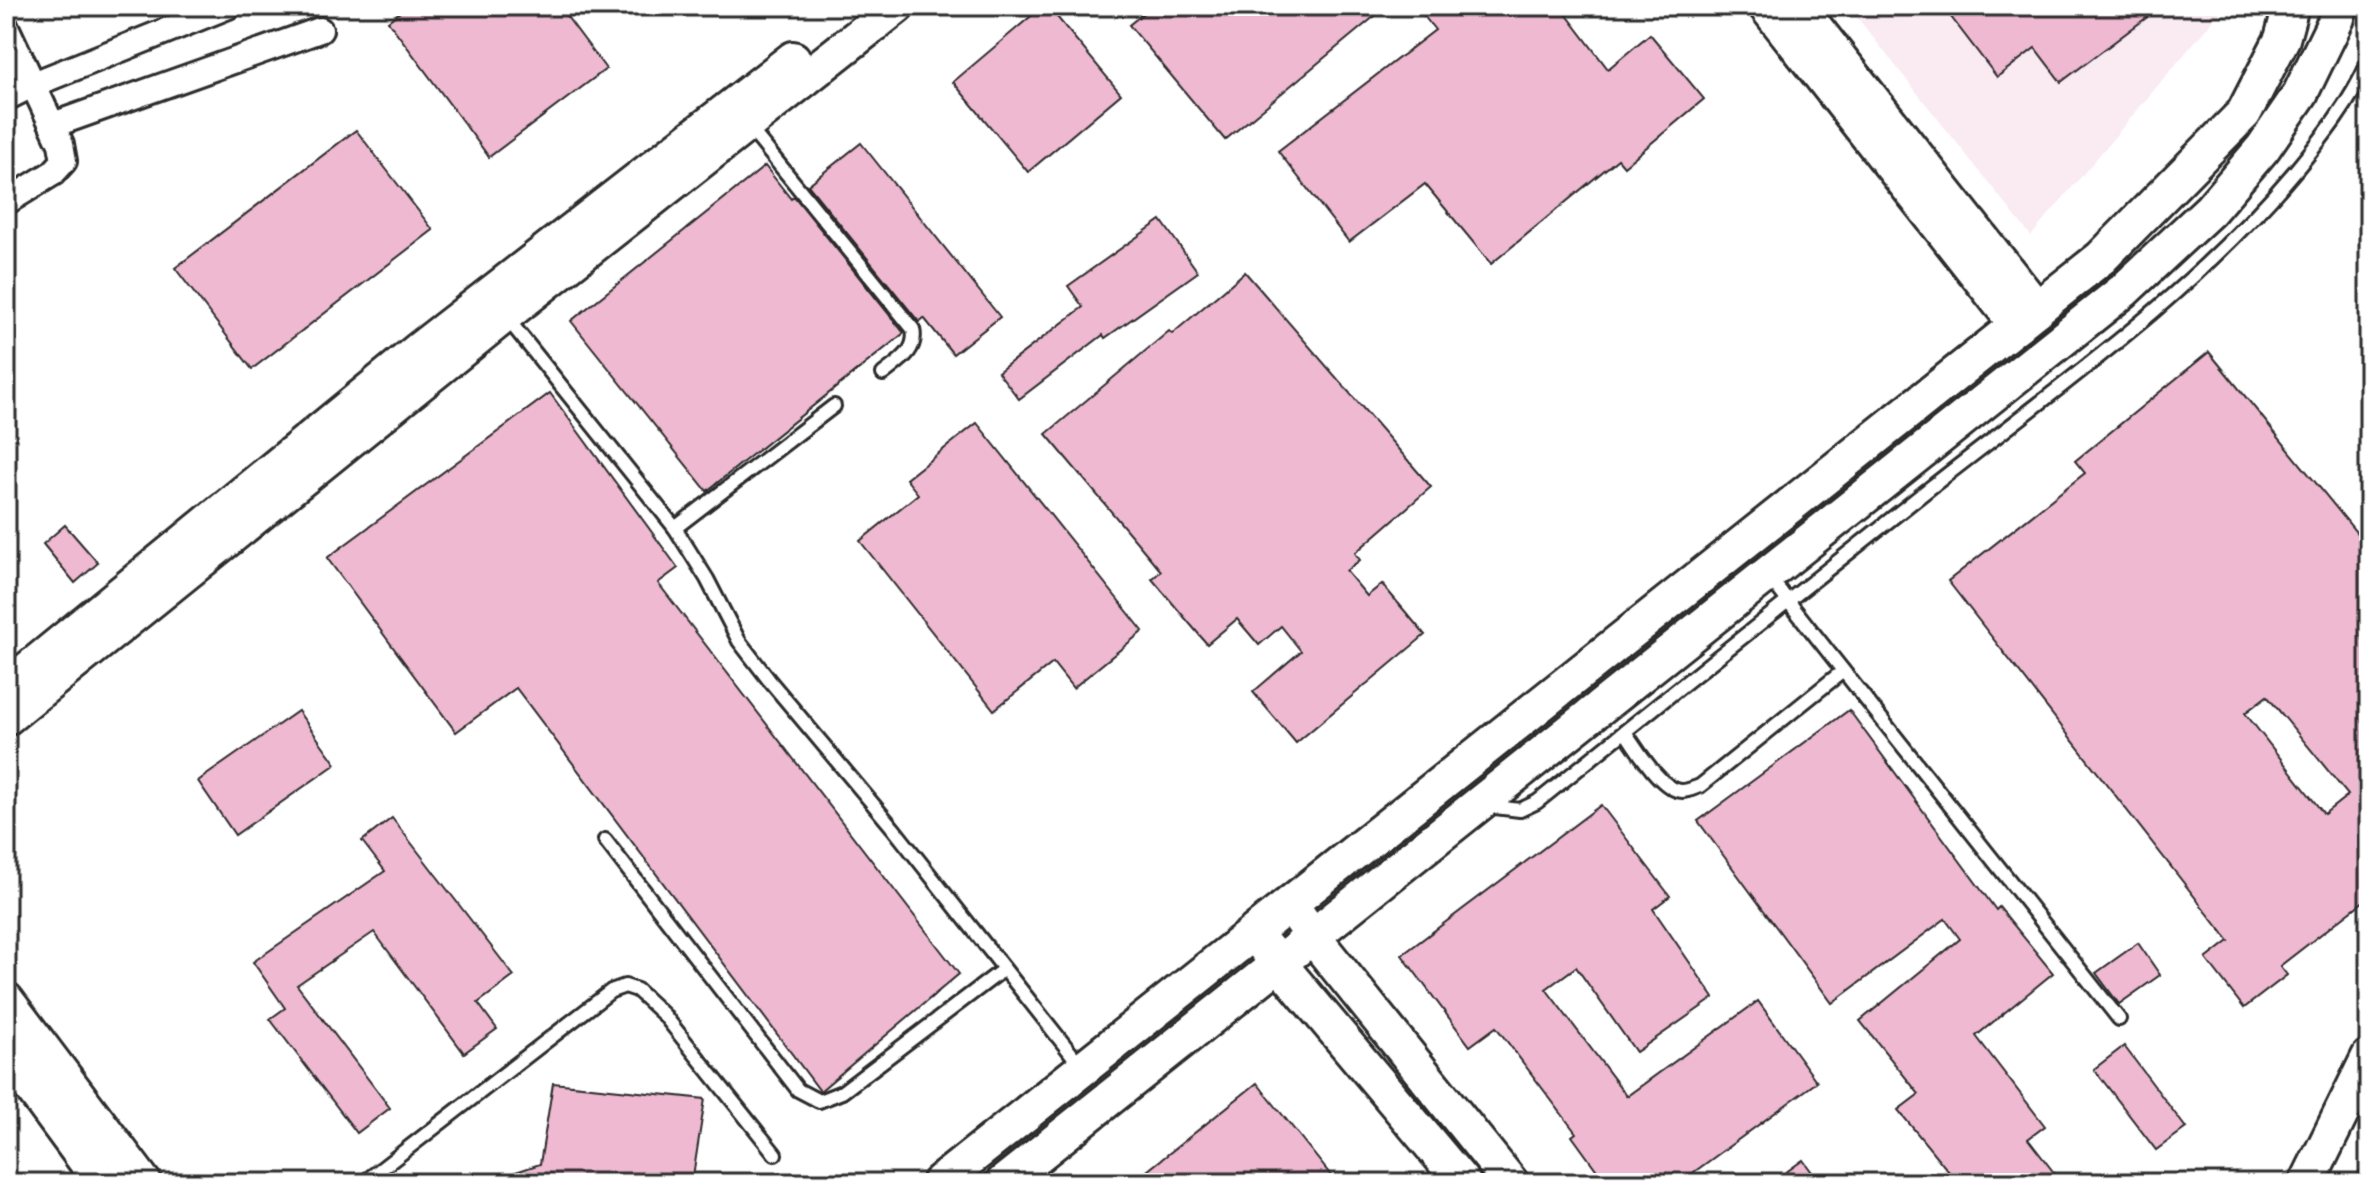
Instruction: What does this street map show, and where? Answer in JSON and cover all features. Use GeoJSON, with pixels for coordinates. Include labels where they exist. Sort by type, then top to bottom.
{"type":"FeatureCollection","features":[{"type":"Feature","properties":{"kind":"street"},"geometry":{"type":"LineString","coordinates":[[6,98],[228,6]]}},
{"type":"Feature","properties":{"kind":"street"},"geometry":{"type":"LineString","coordinates":[[6,687],[420,349],[860,6]]}},
{"type":"Feature","properties":{"kind":"street"},"geometry":{"type":"LineString","coordinates":[[6,718],[505,315],[897,6]]}},
{"type":"Feature","properties":{"kind":"street"},"geometry":{"type":"LineString","coordinates":[[1766,6],[2053,347]]}},
{"type":"Feature","properties":{"kind":"street"},"geometry":{"type":"LineString","coordinates":[[1798,6],[2027,317]]}},
{"type":"Feature","properties":{"kind":"street"},"geometry":{"type":"LineString","coordinates":[[939,1183],[2101,258],[2244,113],[2282,39],[2291,6]]}},
{"type":"Feature","properties":{"kind":"street"},"geometry":{"type":"LineString","coordinates":[[1003,1183],[1480,804],[1778,588],[2053,347],[2123,291],[2210,210],[2263,148],[2300,94],[2340,6]]}},
{"type":"Feature","properties":{"kind":"street"},"geometry":{"type":"LineString","coordinates":[[6,27],[53,125],[64,161],[53,173],[6,202]]}},
{"type":"Feature","properties":{"kind":"street"},"geometry":{"type":"LineString","coordinates":[[53,125],[320,30]]}},
{"type":"Feature","properties":{"kind":"street"},"geometry":{"type":"LineString","coordinates":[[1291,904],[1313,937],[1511,1183]]}},
{"type":"Feature","properties":{"kind":"street"},"geometry":{"type":"LineString","coordinates":[[1253,933],[1463,1183]]}},
{"type":"Feature","properties":{"kind":"street"},"geometry":{"type":"LineString","coordinates":[[6,1000],[144,1183]]}},
{"type":"Feature","properties":{"kind":"street"},"geometry":{"type":"LineString","coordinates":[[6,1053],[102,1183]]}},
{"type":"Feature","properties":{"kind":"street"},"geometry":{"type":"LineString","coordinates":[[2307,1183],[2369,1057]]}},
{"type":"Feature","properties":{"kind":"lane"},"geometry":{"type":"LineString","coordinates":[[1480,804],[1520,810],[1537,802],[1625,732],[1778,588],[2127,334],[2233,239],[2272,198],[2333,125],[2353,96],[2369,61]]}},
{"type":"Feature","properties":{"kind":"lane"},"geometry":{"type":"LineString","coordinates":[[747,125],[913,329],[916,340],[913,349],[883,374]]}},
{"type":"Feature","properties":{"kind":"lane"},"geometry":{"type":"LineString","coordinates":[[505,315],[675,528],[707,579],[739,641],[1083,1069]]}},
{"type":"Feature","properties":{"kind":"lane"},"geometry":{"type":"LineString","coordinates":[[675,528],[834,406]]}},
{"type":"Feature","properties":{"kind":"lane"},"geometry":{"type":"LineString","coordinates":[[1778,588],[2119,1019]]}},
{"type":"Feature","properties":{"kind":"lane"},"geometry":{"type":"LineString","coordinates":[[1625,732],[1657,776],[1672,789],[1684,792],[1700,786],[1843,671]]}},
{"type":"Feature","properties":{"kind":"lane"},"geometry":{"type":"LineString","coordinates":[[605,840],[798,1090],[819,1101],[842,1092],[1004,969]]}},
{"type":"Feature","properties":{"kind":"lane"},"geometry":{"type":"LineString","coordinates":[[363,1183],[611,991],[625,986],[637,990],[664,1015],[775,1154]]}},
{"type":"Feature","properties":{"kind":"shaded area"},"geometry":{"type":"Polygon","coordinates":[[[1848,6],[2225,6],[2031,236],[1848,6]]]}},
{"type":"Feature","properties":{"kind":"building"},"geometry":{"type":"Polygon","coordinates":[[[408,6],[559,6],[606,69],[489,157],[388,21],[408,6]]]}},
{"type":"Feature","properties":{"kind":"building"},"geometry":{"type":"Polygon","coordinates":[[[1043,6],[1048,6],[1121,94],[1028,172],[953,82],[1043,6]]]}},
{"type":"Feature","properties":{"kind":"building"},"geometry":{"type":"Polygon","coordinates":[[[1152,6],[1387,6],[1225,140],[1129,25],[1152,6]]]}},
{"type":"Feature","properties":{"kind":"building"},"geometry":{"type":"Polygon","coordinates":[[[1416,6],[1560,6],[1608,69],[1650,34],[1704,99],[1624,166],[1618,159],[1491,264],[1425,184],[1349,242],[1278,151],[1435,30],[1416,6]]]}},
{"type":"Feature","properties":{"kind":"building"},"geometry":{"type":"Polygon","coordinates":[[[1966,6],[2162,6],[2061,82],[2035,48],[1997,77],[1951,17],[1966,6]]]}},
{"type":"Feature","properties":{"kind":"building"},"geometry":{"type":"Polygon","coordinates":[[[356,130],[433,230],[252,369],[175,268],[356,130]]]}},
{"type":"Feature","properties":{"kind":"building"},"geometry":{"type":"Polygon","coordinates":[[[861,143],[1000,317],[953,354],[924,318],[919,322],[808,185],[861,143]]]}},
{"type":"Feature","properties":{"kind":"building"},"geometry":{"type":"Polygon","coordinates":[[[765,166],[791,199],[794,196],[904,333],[707,491],[571,321],[765,166]]]}},
{"type":"Feature","properties":{"kind":"building"},"geometry":{"type":"Polygon","coordinates":[[[1161,220],[1198,272],[1105,338],[1103,335],[1019,399],[998,372],[1083,307],[1068,286],[1161,220]]]}},
{"type":"Feature","properties":{"kind":"building"},"geometry":{"type":"Polygon","coordinates":[[[1245,272],[1431,487],[1355,553],[1360,560],[1346,571],[1367,596],[1382,584],[1425,635],[1296,743],[1253,692],[1301,651],[1281,626],[1259,645],[1237,619],[1207,644],[1152,579],[1161,571],[1046,434],[1245,272]]]}},
{"type":"Feature","properties":{"kind":"building"},"geometry":{"type":"Polygon","coordinates":[[[2209,352],[2369,548],[2369,897],[2280,966],[2287,975],[2244,1008],[2206,959],[2229,941],[1948,581],[2085,473],[2075,461],[2209,352]],[[2267,696],[2245,713],[2324,814],[2348,795],[2267,696]]]}},
{"type":"Feature","properties":{"kind":"building"},"geometry":{"type":"Polygon","coordinates":[[[550,393],[678,568],[658,583],[959,974],[820,1091],[516,688],[456,732],[327,558],[550,393]]]}},
{"type":"Feature","properties":{"kind":"building"},"geometry":{"type":"Polygon","coordinates":[[[977,423],[1143,631],[1073,688],[1053,663],[994,710],[860,541],[918,494],[906,479],[977,423]]]}},
{"type":"Feature","properties":{"kind":"building"},"geometry":{"type":"Polygon","coordinates":[[[65,525],[98,563],[75,583],[43,544],[65,525]]]}},
{"type":"Feature","properties":{"kind":"building"},"geometry":{"type":"Polygon","coordinates":[[[1849,710],[1996,910],[1999,907],[2053,973],[1976,1036],[2045,1126],[2028,1139],[2062,1183],[1958,1183],[1898,1110],[1919,1094],[1860,1021],[1960,939],[1945,919],[1832,1003],[1698,821],[1849,710]]]}},
{"type":"Feature","properties":{"kind":"building"},"geometry":{"type":"Polygon","coordinates":[[[298,711],[336,764],[235,835],[198,781],[298,711]]]}},
{"type":"Feature","properties":{"kind":"building"},"geometry":{"type":"Polygon","coordinates":[[[1601,805],[1670,896],[1653,909],[1714,998],[1636,1052],[1576,967],[1546,989],[1627,1096],[1758,1001],[1817,1082],[1679,1183],[1606,1183],[1572,1136],[1576,1133],[1496,1027],[1470,1046],[1402,955],[1601,805]]]}},
{"type":"Feature","properties":{"kind":"building"},"geometry":{"type":"Polygon","coordinates":[[[392,818],[514,976],[478,1003],[497,1029],[464,1053],[374,932],[297,985],[390,1108],[357,1133],[270,1019],[285,1008],[253,962],[385,871],[362,841],[392,818]]]}},
{"type":"Feature","properties":{"kind":"building"},"geometry":{"type":"Polygon","coordinates":[[[2138,943],[2160,975],[2119,1004],[2096,973],[2138,943]]]}},
{"type":"Feature","properties":{"kind":"building"},"geometry":{"type":"Polygon","coordinates":[[[2124,1046],[2186,1128],[2156,1150],[2094,1069],[2124,1046]]]}},
{"type":"Feature","properties":{"kind":"building"},"geometry":{"type":"Polygon","coordinates":[[[553,1083],[705,1099],[692,1183],[492,1183],[492,1180],[540,1164],[553,1083]]]}},
{"type":"Feature","properties":{"kind":"building"},"geometry":{"type":"Polygon","coordinates":[[[1257,1083],[1337,1183],[1132,1183],[1257,1083]]]}},
{"type":"Feature","properties":{"kind":"building"},"geometry":{"type":"Polygon","coordinates":[[[1803,1160],[1820,1183],[1771,1183],[1803,1160]]]}}]}
